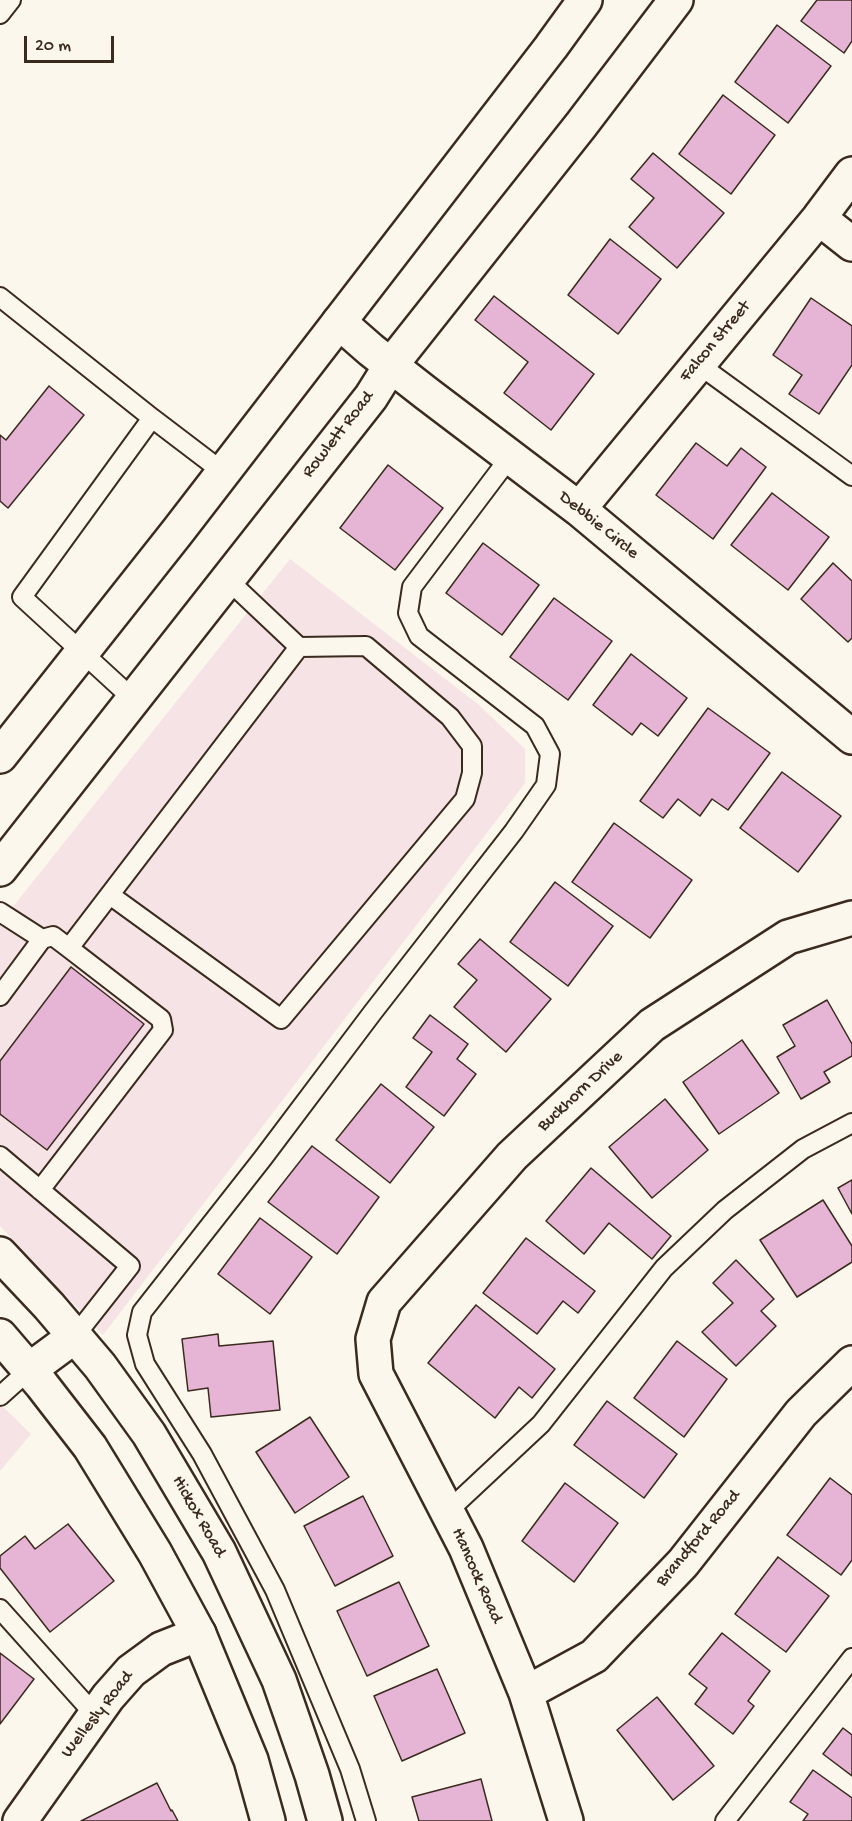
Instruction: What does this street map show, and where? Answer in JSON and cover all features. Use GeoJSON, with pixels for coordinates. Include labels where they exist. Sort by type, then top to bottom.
{"type":"FeatureCollection","features":[{"type":"Feature","properties":{"kind":"street"},"geometry":{"type":"LineString","coordinates":[[0,756],[223,472],[585,0]]}},
{"type":"Feature","properties":{"kind":"street","name":"Rowlett Road"},"geometry":{"type":"LineString","coordinates":[[0,868],[371,397],[391,366],[581,125],[676,0]]}},
{"type":"Feature","properties":{"kind":"street","name":"Falcon Street"},"geometry":{"type":"LineString","coordinates":[[579,509],[819,218],[852,174]]}},
{"type":"Feature","properties":{"kind":"street"},"geometry":{"type":"LineString","coordinates":[[819,218],[852,244]]}},
{"type":"Feature","properties":{"kind":"street","name":"Debbie Circle"},"geometry":{"type":"LineString","coordinates":[[339,322],[391,366],[579,509],[852,737]]}},
{"type":"Feature","properties":{"kind":"street","name":"Buckhorn Drive"},"geometry":{"type":"LineString","coordinates":[[373,1339],[384,1302],[512,1156],[652,1025],[788,937],[852,918]]}},
{"type":"Feature","properties":{"kind":"street","name":"Hickox Road"},"geometry":{"type":"LineString","coordinates":[[0,1254],[49,1306],[100,1366],[149,1434],[219,1552],[279,1680],[312,1775],[325,1821]]}},
{"type":"Feature","properties":{"kind":"street"},"geometry":{"type":"LineString","coordinates":[[0,1336],[90,1448],[155,1553],[199,1634],[251,1760],[268,1821]]}},
{"type":"Feature","properties":{"kind":"street"},"geometry":{"type":"LineString","coordinates":[[29,1370],[75,1336]]}},
{"type":"Feature","properties":{"kind":"street","name":"Hancock Road"},"geometry":{"type":"LineString","coordinates":[[373,1339],[376,1374],[466,1548],[526,1694],[566,1821]]}},
{"type":"Feature","properties":{"kind":"street","name":"Brandford Road"},"geometry":{"type":"LineString","coordinates":[[526,1694],[594,1656],[683,1563],[801,1413],[852,1363]]}},
{"type":"Feature","properties":{"kind":"street","name":"Wellesly Road"},"geometry":{"type":"LineString","coordinates":[[20,1821],[95,1715],[131,1671],[161,1649],[199,1634]]}},
{"type":"Feature","properties":{"kind":"lane"},"geometry":{"type":"LineString","coordinates":[[0,14],[11,0]]}},
{"type":"Feature","properties":{"kind":"lane"},"geometry":{"type":"LineString","coordinates":[[0,297],[223,472]]}},
{"type":"Feature","properties":{"kind":"lane"},"geometry":{"type":"LineString","coordinates":[[698,364],[852,476]]}},
{"type":"Feature","properties":{"kind":"lane"},"geometry":{"type":"LineString","coordinates":[[133,699],[22,597],[152,418]]}},
{"type":"Feature","properties":{"kind":"lane"},"geometry":{"type":"LineString","coordinates":[[366,1821],[350,1769],[274,1590],[202,1454],[145,1364],[137,1335],[142,1312],[514,831],[546,785],[550,754],[535,726],[419,636],[408,613],[412,587],[510,457]]}},
{"type":"Feature","properties":{"kind":"lane"},"geometry":{"type":"LineString","coordinates":[[110,895],[281,1019],[465,799],[472,773],[472,746],[450,717],[366,646],[299,647],[227,579]]}},
{"type":"Feature","properties":{"kind":"lane"},"geometry":{"type":"LineString","coordinates":[[69,948],[299,647]]}},
{"type":"Feature","properties":{"kind":"lane"},"geometry":{"type":"LineString","coordinates":[[0,912],[42,939]]}},
{"type":"Feature","properties":{"kind":"lane"},"geometry":{"type":"LineString","coordinates":[[0,996],[42,939],[53,936],[161,1019],[163,1030],[40,1190]]}},
{"type":"Feature","properties":{"kind":"lane"},"geometry":{"type":"LineString","coordinates":[[447,1512],[541,1424],[664,1268],[725,1210],[803,1149],[852,1123]]}},
{"type":"Feature","properties":{"kind":"lane"},"geometry":{"type":"LineString","coordinates":[[0,1156],[130,1266],[75,1336]]}},
{"type":"Feature","properties":{"kind":"lane"},"geometry":{"type":"LineString","coordinates":[[0,1395],[29,1370]]}},
{"type":"Feature","properties":{"kind":"lane"},"geometry":{"type":"LineString","coordinates":[[0,1609],[95,1715]]}},
{"type":"Feature","properties":{"kind":"lane"},"geometry":{"type":"LineString","coordinates":[[725,1821],[852,1658]]}},
{"type":"Feature","properties":{"kind":"shaded area"},"geometry":{"type":"Polygon","coordinates":[[[290,559],[479,705],[525,749],[525,783],[103,1335],[0,1226],[0,923],[290,559]]]}},
{"type":"Feature","properties":{"kind":"shaded area"},"geometry":{"type":"Polygon","coordinates":[[[0,1404],[31,1434],[0,1471],[0,1404]]]}},
{"type":"Feature","properties":{"kind":"building"},"geometry":{"type":"Polygon","coordinates":[[[817,0],[852,0],[852,41],[844,53],[801,21],[817,0]]]}},
{"type":"Feature","properties":{"kind":"building"},"geometry":{"type":"Polygon","coordinates":[[[777,25],[831,66],[788,123],[735,82],[777,25]]]}},
{"type":"Feature","properties":{"kind":"building"},"geometry":{"type":"Polygon","coordinates":[[[723,95],[775,135],[731,194],[679,154],[723,95]]]}},
{"type":"Feature","properties":{"kind":"building"},"geometry":{"type":"Polygon","coordinates":[[[653,153],[724,213],[677,268],[629,227],[654,198],[631,179],[653,153]]]}},
{"type":"Feature","properties":{"kind":"building"},"geometry":{"type":"Polygon","coordinates":[[[610,239],[661,279],[618,334],[568,295],[610,239]]]}},
{"type":"Feature","properties":{"kind":"building"},"geometry":{"type":"Polygon","coordinates":[[[494,296],[594,374],[551,430],[504,393],[528,362],[475,320],[494,296]]]}},
{"type":"Feature","properties":{"kind":"building"},"geometry":{"type":"Polygon","coordinates":[[[811,298],[852,326],[852,365],[819,414],[789,394],[802,375],[773,355],[811,298]]]}},
{"type":"Feature","properties":{"kind":"building"},"geometry":{"type":"Polygon","coordinates":[[[49,386],[84,415],[8,508],[0,501],[0,435],[6,440],[49,386]]]}},
{"type":"Feature","properties":{"kind":"building"},"geometry":{"type":"Polygon","coordinates":[[[696,443],[727,466],[741,448],[766,467],[713,539],[656,495],[696,443]]]}},
{"type":"Feature","properties":{"kind":"building"},"geometry":{"type":"Polygon","coordinates":[[[388,465],[443,508],[395,570],[340,528],[388,465]]]}},
{"type":"Feature","properties":{"kind":"building"},"geometry":{"type":"Polygon","coordinates":[[[772,493],[829,537],[788,590],[731,545],[772,493]]]}},
{"type":"Feature","properties":{"kind":"building"},"geometry":{"type":"Polygon","coordinates":[[[483,543],[539,585],[502,635],[446,593],[483,543]]]}},
{"type":"Feature","properties":{"kind":"building"},"geometry":{"type":"Polygon","coordinates":[[[833,563],[852,581],[852,638],[848,642],[801,599],[833,563]]]}},
{"type":"Feature","properties":{"kind":"building"},"geometry":{"type":"Polygon","coordinates":[[[554,598],[612,641],[568,700],[510,657],[554,598]]]}},
{"type":"Feature","properties":{"kind":"building"},"geometry":{"type":"Polygon","coordinates":[[[631,654],[687,698],[658,736],[641,723],[632,735],[593,705],[631,654]]]}},
{"type":"Feature","properties":{"kind":"building"},"geometry":{"type":"Polygon","coordinates":[[[708,708],[770,753],[728,810],[712,799],[700,816],[678,799],[663,818],[640,801],[708,708]]]}},
{"type":"Feature","properties":{"kind":"building"},"geometry":{"type":"Polygon","coordinates":[[[782,772],[841,816],[798,872],[740,828],[782,772]]]}},
{"type":"Feature","properties":{"kind":"building"},"geometry":{"type":"Polygon","coordinates":[[[614,823],[692,880],[650,938],[572,882],[614,823]]]}},
{"type":"Feature","properties":{"kind":"building"},"geometry":{"type":"Polygon","coordinates":[[[555,882],[613,926],[568,986],[510,942],[555,882]]]}},
{"type":"Feature","properties":{"kind":"building"},"geometry":{"type":"Polygon","coordinates":[[[480,939],[551,999],[506,1052],[454,1007],[477,980],[458,964],[480,939]]]}},
{"type":"Feature","properties":{"kind":"building"},"geometry":{"type":"Polygon","coordinates":[[[71,967],[144,1024],[47,1150],[0,1114],[0,1061],[71,967]]]}},
{"type":"Feature","properties":{"kind":"building"},"geometry":{"type":"Polygon","coordinates":[[[827,1000],[852,1044],[852,1056],[824,1072],[830,1082],[801,1099],[777,1057],[795,1046],[783,1025],[827,1000]]]}},
{"type":"Feature","properties":{"kind":"building"},"geometry":{"type":"Polygon","coordinates":[[[430,1015],[468,1044],[457,1059],[476,1074],[444,1116],[406,1087],[432,1052],[413,1038],[430,1015]]]}},
{"type":"Feature","properties":{"kind":"building"},"geometry":{"type":"Polygon","coordinates":[[[742,1040],[779,1093],[719,1134],[683,1082],[742,1040]]]}},
{"type":"Feature","properties":{"kind":"building"},"geometry":{"type":"Polygon","coordinates":[[[381,1084],[434,1127],[390,1183],[336,1140],[381,1084]]]}},
{"type":"Feature","properties":{"kind":"building"},"geometry":{"type":"Polygon","coordinates":[[[665,1099],[708,1150],[652,1198],[609,1147],[665,1099]]]}},
{"type":"Feature","properties":{"kind":"building"},"geometry":{"type":"Polygon","coordinates":[[[312,1146],[379,1197],[337,1254],[268,1202],[312,1146]]]}},
{"type":"Feature","properties":{"kind":"building"},"geometry":{"type":"Polygon","coordinates":[[[591,1168],[671,1236],[652,1259],[609,1223],[584,1254],[546,1221],[591,1168]]]}},
{"type":"Feature","properties":{"kind":"building"},"geometry":{"type":"Polygon","coordinates":[[[852,1180],[852,1214],[838,1188],[852,1180]]]}},
{"type":"Feature","properties":{"kind":"building"},"geometry":{"type":"Polygon","coordinates":[[[823,1200],[852,1246],[852,1262],[797,1297],[760,1240],[823,1200]]]}},
{"type":"Feature","properties":{"kind":"building"},"geometry":{"type":"Polygon","coordinates":[[[260,1218],[312,1257],[270,1314],[218,1274],[260,1218]]]}},
{"type":"Feature","properties":{"kind":"building"},"geometry":{"type":"Polygon","coordinates":[[[526,1238],[595,1291],[578,1313],[563,1301],[537,1334],[483,1293],[526,1238]]]}},
{"type":"Feature","properties":{"kind":"building"},"geometry":{"type":"Polygon","coordinates":[[[736,1260],[774,1299],[761,1311],[776,1326],[736,1366],[702,1332],[733,1303],[713,1283],[736,1260]]]}},
{"type":"Feature","properties":{"kind":"building"},"geometry":{"type":"Polygon","coordinates":[[[476,1305],[555,1369],[532,1398],[519,1387],[495,1418],[428,1363],[476,1305]]]}},
{"type":"Feature","properties":{"kind":"building"},"geometry":{"type":"Polygon","coordinates":[[[218,1334],[219,1346],[273,1341],[280,1410],[211,1417],[208,1388],[188,1391],[182,1339],[218,1334]]]}},
{"type":"Feature","properties":{"kind":"building"},"geometry":{"type":"Polygon","coordinates":[[[677,1341],[727,1379],[684,1437],[634,1398],[677,1341]]]}},
{"type":"Feature","properties":{"kind":"building"},"geometry":{"type":"Polygon","coordinates":[[[607,1401],[677,1454],[644,1498],[574,1445],[607,1401]]]}},
{"type":"Feature","properties":{"kind":"building"},"geometry":{"type":"Polygon","coordinates":[[[310,1417],[349,1477],[295,1513],[256,1452],[310,1417]]]}},
{"type":"Feature","properties":{"kind":"building"},"geometry":{"type":"Polygon","coordinates":[[[830,1478],[852,1495],[852,1560],[841,1575],[787,1535],[830,1478]]]}},
{"type":"Feature","properties":{"kind":"building"},"geometry":{"type":"Polygon","coordinates":[[[565,1483],[618,1523],[574,1582],[522,1541],[565,1483]]]}},
{"type":"Feature","properties":{"kind":"building"},"geometry":{"type":"Polygon","coordinates":[[[363,1496],[393,1556],[335,1586],[304,1526],[363,1496]]]}},
{"type":"Feature","properties":{"kind":"building"},"geometry":{"type":"Polygon","coordinates":[[[68,1524],[114,1581],[50,1632],[0,1568],[0,1556],[25,1536],[35,1549],[68,1524]]]}},
{"type":"Feature","properties":{"kind":"building"},"geometry":{"type":"Polygon","coordinates":[[[778,1557],[829,1596],[786,1652],[735,1614],[778,1557]]]}},
{"type":"Feature","properties":{"kind":"building"},"geometry":{"type":"Polygon","coordinates":[[[399,1582],[429,1646],[367,1676],[337,1611],[399,1582]]]}},
{"type":"Feature","properties":{"kind":"building"},"geometry":{"type":"Polygon","coordinates":[[[722,1633],[770,1671],[748,1701],[754,1706],[733,1734],[695,1704],[707,1688],[689,1674],[722,1633]]]}},
{"type":"Feature","properties":{"kind":"building"},"geometry":{"type":"Polygon","coordinates":[[[0,1653],[34,1679],[0,1724],[0,1653]]]}},
{"type":"Feature","properties":{"kind":"building"},"geometry":{"type":"Polygon","coordinates":[[[437,1669],[465,1733],[402,1761],[374,1696],[437,1669]]]}},
{"type":"Feature","properties":{"kind":"building"},"geometry":{"type":"Polygon","coordinates":[[[657,1697],[714,1766],[673,1800],[617,1730],[657,1697]]]}},
{"type":"Feature","properties":{"kind":"building"},"geometry":{"type":"Polygon","coordinates":[[[843,1728],[852,1735],[852,1776],[823,1754],[843,1728]]]}},
{"type":"Feature","properties":{"kind":"building"},"geometry":{"type":"Polygon","coordinates":[[[813,1770],[852,1798],[852,1821],[803,1821],[808,1814],[790,1802],[813,1770]]]}},
{"type":"Feature","properties":{"kind":"building"},"geometry":{"type":"Polygon","coordinates":[[[481,1779],[492,1821],[419,1821],[412,1797],[481,1779]]]}},
{"type":"Feature","properties":{"kind":"building"},"geometry":{"type":"Polygon","coordinates":[[[157,1783],[178,1821],[81,1821],[157,1783]]]}}]}
